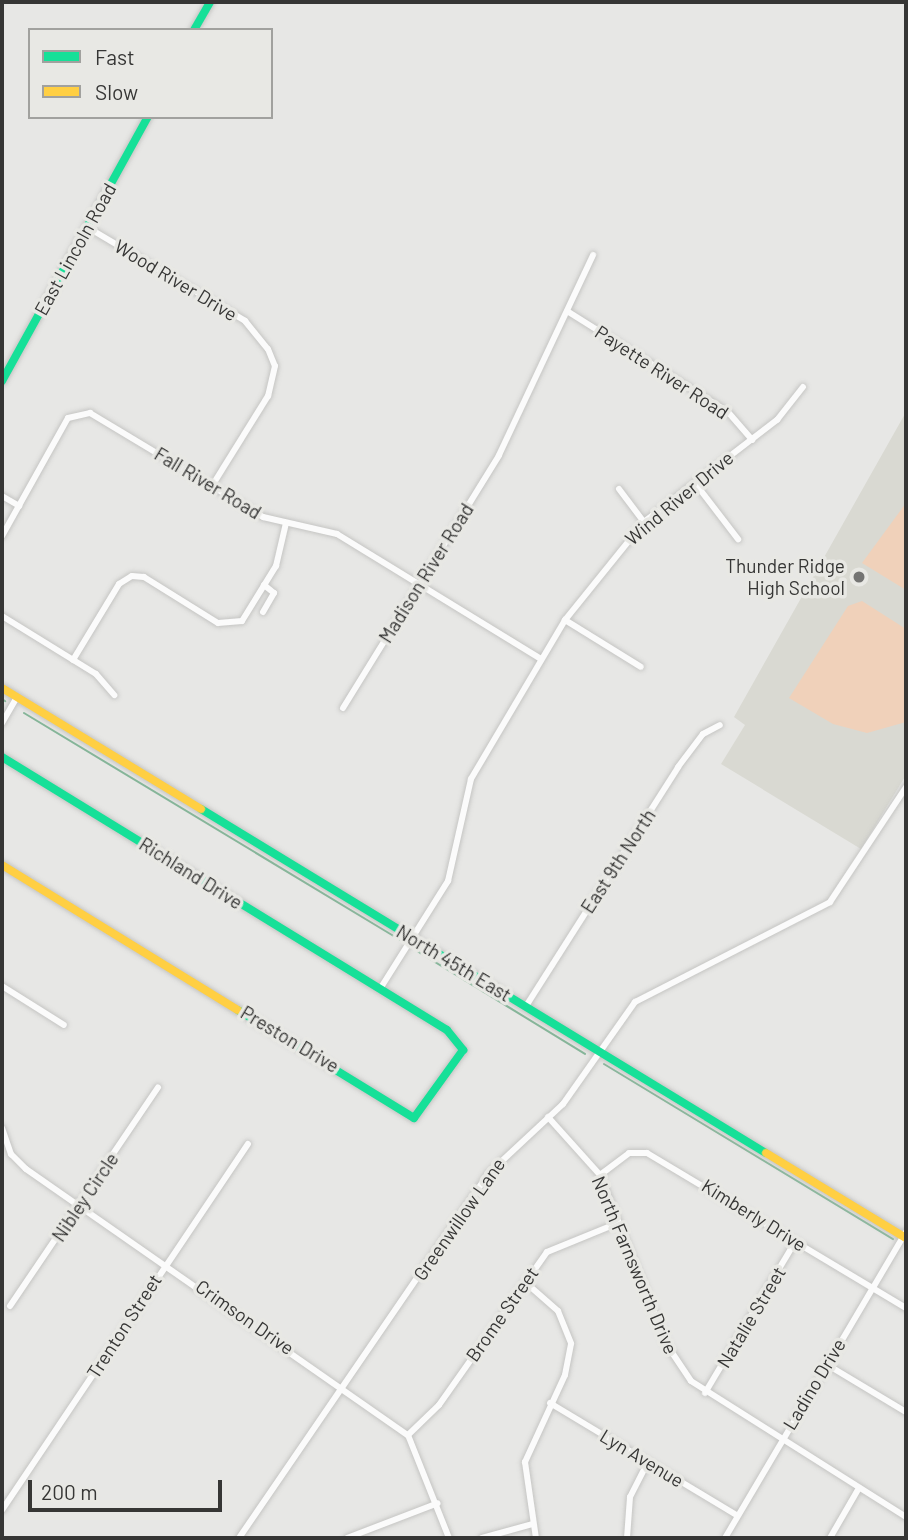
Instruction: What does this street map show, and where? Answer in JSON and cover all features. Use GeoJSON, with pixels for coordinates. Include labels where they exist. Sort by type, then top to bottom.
{"type":"FeatureCollection","features":[{"type":"Feature","properties":{"kind":"street"},"geometry":{"type":"LineString","coordinates":[[195,28],[209,2]]}},
{"type":"Feature","properties":{"kind":"street","name":"East Lincoln Road"},"geometry":{"type":"LineString","coordinates":[[2,381],[148,119]]}},
{"type":"Feature","properties":{"kind":"street","name":"Wood River Drive"},"geometry":{"type":"LineString","coordinates":[[87,227],[245,321],[268,349],[275,366],[268,396],[212,486]]}},
{"type":"Feature","properties":{"kind":"street","name":"Madison River Road"},"geometry":{"type":"LineString","coordinates":[[343,708],[508,436],[593,255]]}},
{"type":"Feature","properties":{"kind":"street","name":"Payette River Road"},"geometry":{"type":"LineString","coordinates":[[566,311],[728,412],[752,440]]}},
{"type":"Feature","properties":{"kind":"street","name":"Wind River Drive"},"geometry":{"type":"LineString","coordinates":[[541,659],[565,620],[644,522],[752,440],[803,387]]}},
{"type":"Feature","properties":{"kind":"street","name":"Fall River Road"},"geometry":{"type":"LineString","coordinates":[[2,536],[68,418],[78,412],[90,413],[212,486],[286,523],[337,534],[541,659]]}},
{"type":"Feature","properties":{"kind":"street"},"geometry":{"type":"LineString","coordinates":[[695,483],[738,539]]}},
{"type":"Feature","properties":{"kind":"street"},"geometry":{"type":"LineString","coordinates":[[619,489],[644,522]]}},
{"type":"Feature","properties":{"kind":"street"},"geometry":{"type":"LineString","coordinates":[[2,496],[19,506]]}},
{"type":"Feature","properties":{"kind":"street"},"geometry":{"type":"LineString","coordinates":[[73,660],[119,584],[132,576],[233,626],[264,585],[282,551],[286,523]]}},
{"type":"Feature","properties":{"kind":"street"},"geometry":{"type":"LineString","coordinates":[[263,612],[274,593],[264,585]]}},
{"type":"Feature","properties":{"kind":"street"},"geometry":{"type":"LineString","coordinates":[[2,616],[73,660],[114,695]]}},
{"type":"Feature","properties":{"kind":"street"},"geometry":{"type":"LineString","coordinates":[[565,620],[641,667]]}},
{"type":"Feature","properties":{"kind":"street"},"geometry":{"type":"LineString","coordinates":[[380,989],[448,881],[471,779],[541,659]]}},
{"type":"Feature","properties":{"kind":"street","name":"North 45th East"},"geometry":{"type":"LineString","coordinates":[[2,688],[906,1236]]}},
{"type":"Feature","properties":{"kind":"street"},"geometry":{"type":"LineString","coordinates":[[2,723],[17,697]]}},
{"type":"Feature","properties":{"kind":"street","name":"East 9th North"},"geometry":{"type":"LineString","coordinates":[[526,1006],[678,767],[703,734],[720,725]]}},
{"type":"Feature","properties":{"kind":"street","name":"Richland Drive"},"geometry":{"type":"LineString","coordinates":[[2,757],[380,989]]}},
{"type":"Feature","properties":{"kind":"street","name":"Greenwillow Lane"},"geometry":{"type":"LineString","coordinates":[[239,1538],[489,1172],[548,1117],[601,1052],[622,1018],[652,989],[830,902],[906,788]]}},
{"type":"Feature","properties":{"kind":"street","name":"Preston Drive"},"geometry":{"type":"LineString","coordinates":[[2,865],[414,1118],[463,1050],[460,1040],[380,989]]}},
{"type":"Feature","properties":{"kind":"street"},"geometry":{"type":"LineString","coordinates":[[2,986],[64,1025]]}},
{"type":"Feature","properties":{"kind":"street","name":"Nibley Circle"},"geometry":{"type":"LineString","coordinates":[[10,1306],[158,1087]]}},
{"type":"Feature","properties":{"kind":"street","name":"North Farnsworth Drive"},"geometry":{"type":"LineString","coordinates":[[548,1117],[600,1175],[667,1345],[705,1392],[906,1517]]}},
{"type":"Feature","properties":{"kind":"street","name":"Crimson Drive"},"geometry":{"type":"LineString","coordinates":[[2,1128],[4,1142],[26,1170],[165,1262],[408,1435],[438,1503],[449,1538]]}},
{"type":"Feature","properties":{"kind":"street","name":"Trenton Street"},"geometry":{"type":"LineString","coordinates":[[2,1510],[165,1262],[248,1144]]}},
{"type":"Feature","properties":{"kind":"street","name":"Kimberly Drive"},"geometry":{"type":"LineString","coordinates":[[600,1175],[629,1153],[647,1153],[906,1308]]}},
{"type":"Feature","properties":{"kind":"street","name":"Brome Street"},"geometry":{"type":"LineString","coordinates":[[408,1435],[439,1405],[524,1282],[556,1245],[618,1223]]}},
{"type":"Feature","properties":{"kind":"street","name":"Ladino Drive"},"geometry":{"type":"LineString","coordinates":[[725,1538],[735,1514],[906,1236]]}},
{"type":"Feature","properties":{"kind":"street","name":"Natalie Street"},"geometry":{"type":"LineString","coordinates":[[705,1392],[795,1242]]}},
{"type":"Feature","properties":{"kind":"street"},"geometry":{"type":"LineString","coordinates":[[524,1282],[549,1300],[570,1332],[568,1363],[525,1462],[536,1538]]}},
{"type":"Feature","properties":{"kind":"street"},"geometry":{"type":"LineString","coordinates":[[826,1364],[906,1412]]}},
{"type":"Feature","properties":{"kind":"street","name":"Lyn Avenue"},"geometry":{"type":"LineString","coordinates":[[550,1403],[647,1464],[735,1514]]}},
{"type":"Feature","properties":{"kind":"street"},"geometry":{"type":"LineString","coordinates":[[627,1538],[630,1497],[647,1464]]}},
{"type":"Feature","properties":{"kind":"street"},"geometry":{"type":"LineString","coordinates":[[830,1538],[859,1488]]}},
{"type":"Feature","properties":{"kind":"street"},"geometry":{"type":"LineString","coordinates":[[348,1538],[438,1503]]}},
{"type":"Feature","properties":{"kind":"street"},"geometry":{"type":"LineString","coordinates":[[482,1538],[532,1524]]}},
{"type":"Feature","properties":{"kind":"shaded area","name":"Thunder Ridge High School"},"geometry":{"type":"Polygon","coordinates":[[[906,412],[906,775],[861,849],[721,764],[745,725],[734,717],[906,412]]]}},
{"type":"Feature","properties":{"kind":"shaded area"},"geometry":{"type":"Polygon","coordinates":[[[906,503],[906,590],[862,563],[906,503]]]}},
{"type":"Feature","properties":{"kind":"shaded area"},"geometry":{"type":"Polygon","coordinates":[[[862,601],[906,629],[906,722],[867,733],[833,724],[789,698],[848,606],[862,601]]]}},
{"type":"Feature","properties":{"kind":"waterway"},"geometry":{"type":"LineString","coordinates":[[24,713],[400,940]]}},
{"type":"Feature","properties":{"kind":"waterway"},"geometry":{"type":"LineString","coordinates":[[417,951],[585,1054]]}},
{"type":"Feature","properties":{"kind":"waterway"},"geometry":{"type":"LineString","coordinates":[[604,1064],[893,1239]]}},
{"type":"Feature","properties":{"kind":"traffic: fast"},"geometry":{"type":"LineString","coordinates":[[195,28],[210,2]]}},
{"type":"Feature","properties":{"kind":"traffic: fast"},"geometry":{"type":"LineString","coordinates":[[2,381],[147,119]]}},
{"type":"Feature","properties":{"kind":"traffic: fast"},"geometry":{"type":"LineString","coordinates":[[2,757],[447,1030],[463,1050],[414,1118],[238,1010]]}},
{"type":"Feature","properties":{"kind":"traffic: fast"},"geometry":{"type":"LineString","coordinates":[[201,809],[766,1153]]}},
{"type":"Feature","properties":{"kind":"traffic: slow"},"geometry":{"type":"LineString","coordinates":[[2,688],[201,809]]}},
{"type":"Feature","properties":{"kind":"traffic: slow"},"geometry":{"type":"LineString","coordinates":[[2,865],[238,1010]]}},
{"type":"Feature","properties":{"kind":"traffic: slow"},"geometry":{"type":"LineString","coordinates":[[766,1153],[906,1238]]}},
{"type":"Feature","properties":{"kind":"place","name":"Thunder Ridge High School"},"geometry":{"type":"Point","coordinates":[859,577]}}]}
